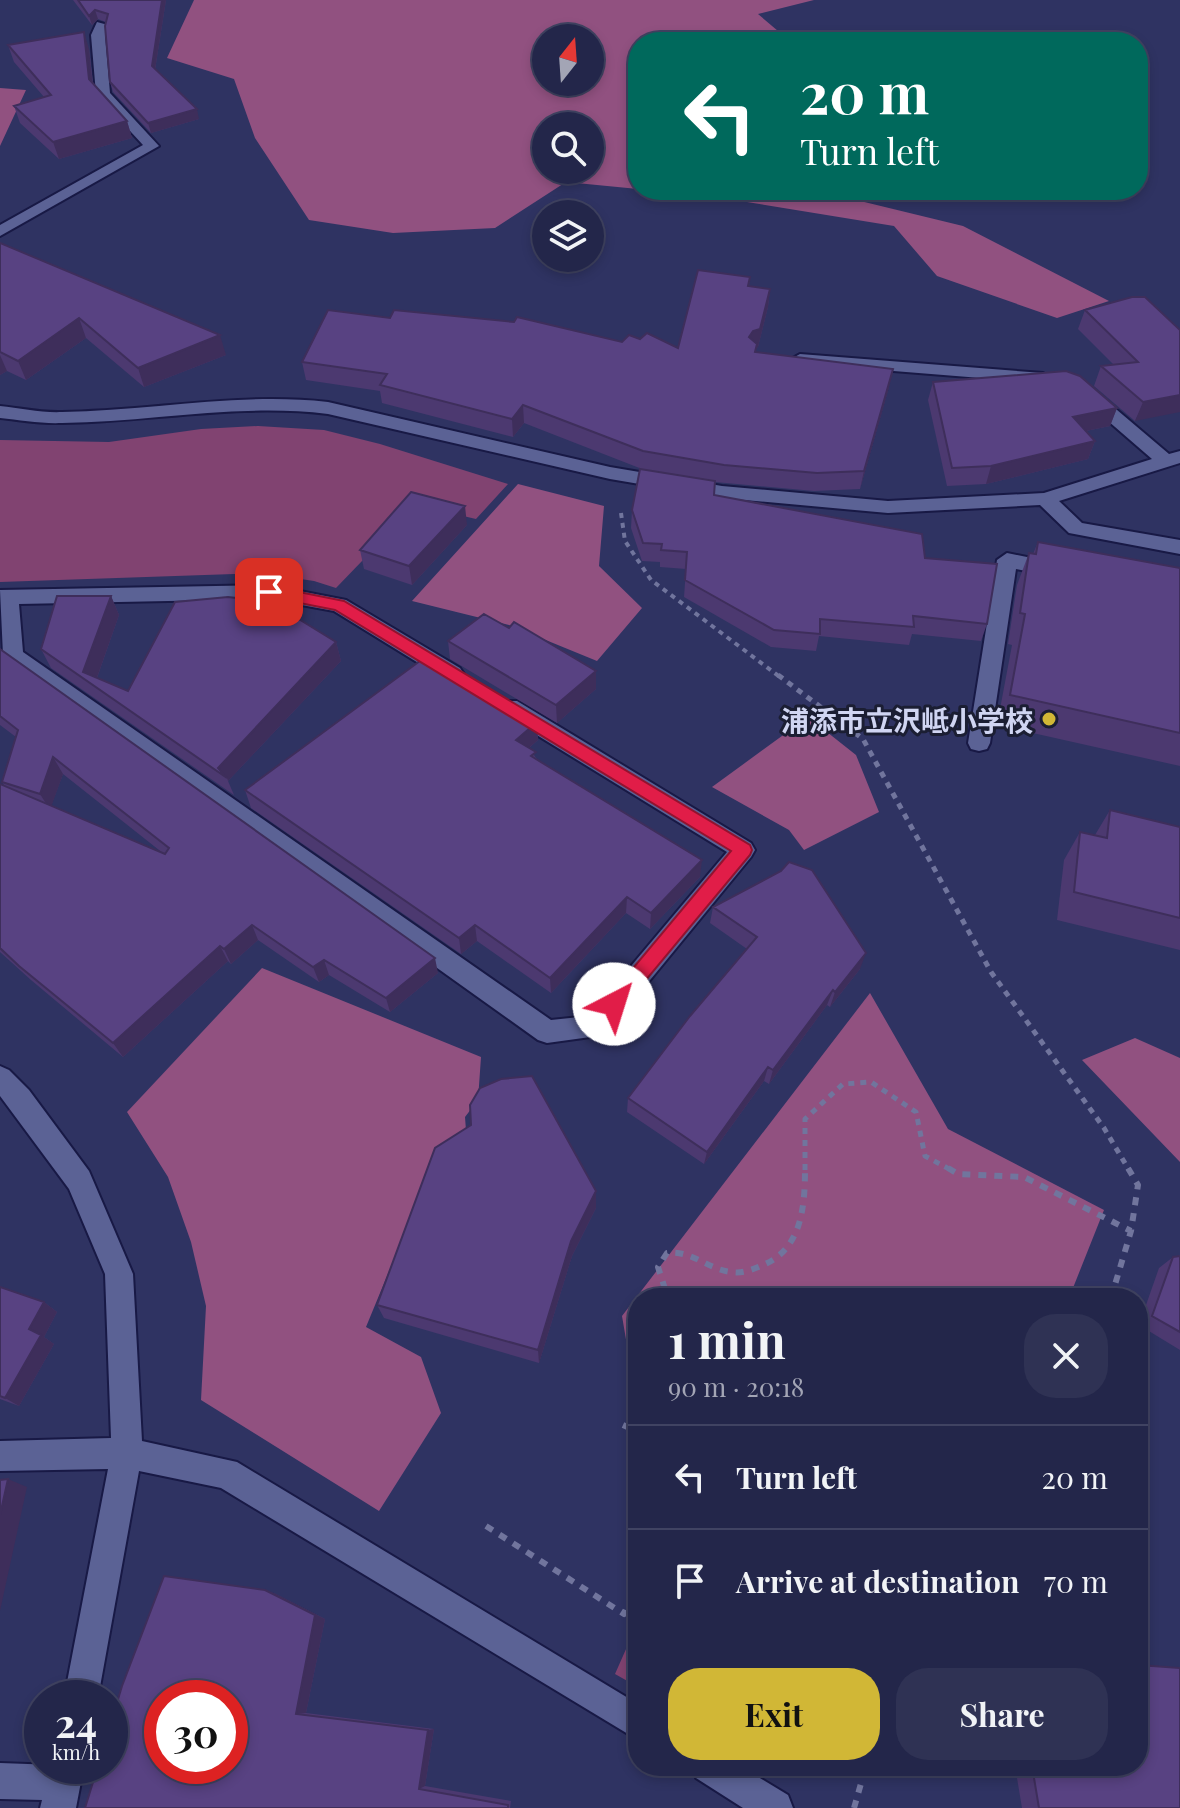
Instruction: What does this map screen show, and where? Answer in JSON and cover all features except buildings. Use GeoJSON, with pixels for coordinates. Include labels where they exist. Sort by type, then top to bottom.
{"type":"FeatureCollection","features":[{"type":"Feature","properties":{"kind":"street"},"geometry":{"type":"LineString","coordinates":[[0,231],[152,146],[103,94],[98,35],[102,25]]}},
{"type":"Feature","properties":{"kind":"street"},"geometry":{"type":"LineString","coordinates":[[775,357],[1056,379]]}},
{"type":"Feature","properties":{"kind":"street"},"geometry":{"type":"LineString","coordinates":[[1081,388],[1174,460]]}},
{"type":"Feature","properties":{"kind":"street"},"geometry":{"type":"LineString","coordinates":[[0,412],[60,418],[285,403],[328,408],[624,475],[722,492],[888,507],[1045,499],[1174,460]]}},
{"type":"Feature","properties":{"kind":"street"},"geometry":{"type":"LineString","coordinates":[[1045,499],[1076,528],[1180,547]]}},
{"type":"Feature","properties":{"kind":"street"},"geometry":{"type":"LineString","coordinates":[[979,743],[1007,560],[1079,574]]}},
{"type":"Feature","properties":{"kind":"street"},"geometry":{"type":"LineString","coordinates":[[269,592],[339,605],[743,850],[596,1027],[547,1032],[13,655],[4,596],[269,592]]}},
{"type":"Feature","properties":{"kind":"street"},"geometry":{"type":"LineString","coordinates":[[0,1078],[20,1099],[79,1180],[119,1274],[127,1453],[84,1680]]}},
{"type":"Feature","properties":{"kind":"street"},"geometry":{"type":"LineString","coordinates":[[0,1456],[127,1453],[226,1473],[628,1717]]}},
{"type":"Feature","properties":{"kind":"street"},"geometry":{"type":"LineString","coordinates":[[724,1776],[775,1808]]}},
{"type":"Feature","properties":{"kind":"street"},"geometry":{"type":"LineString","coordinates":[[0,1781],[63,1786]]}},
{"type":"Feature","properties":{"kind":"path"},"geometry":{"type":"LineString","coordinates":[[624,475],[620,530],[629,553],[651,580],[863,739],[991,972],[1104,1128],[1138,1185],[1131,1231],[1114,1288]]}},
{"type":"Feature","properties":{"kind":"path"},"geometry":{"type":"LineString","coordinates":[[665,1288],[658,1267],[667,1253],[682,1250],[732,1274],[767,1266],[794,1239],[806,1197],[805,1119],[843,1084],[871,1082],[916,1112],[925,1156],[958,1174],[1024,1177],[1131,1231]]}},
{"type":"Feature","properties":{"kind":"path"},"geometry":{"type":"LineString","coordinates":[[623,1425],[628,1427]]}},
{"type":"Feature","properties":{"kind":"path"},"geometry":{"type":"LineString","coordinates":[[486,1526],[624,1614],[628,1604]]}},
{"type":"Feature","properties":{"kind":"path"},"geometry":{"type":"LineString","coordinates":[[854,1808],[863,1776]]}},
{"type":"Feature","properties":{"kind":"shaded area"},"geometry":{"type":"Polygon","coordinates":[[[194,0],[814,0],[758,14],[779,32],[628,32],[628,188],[587,184],[604,184],[604,112],[532,112],[532,184],[563,184],[538,200],[532,200],[532,204],[495,228],[393,233],[309,220],[255,138],[234,79],[167,58],[194,0]]]}},
{"type":"Feature","properties":{"kind":"shaded area"},"geometry":{"type":"Polygon","coordinates":[[[0,88],[26,90],[0,146],[0,88]]]}},
{"type":"Feature","properties":{"kind":"shaded area"},"geometry":{"type":"Polygon","coordinates":[[[735,200],[856,200],[963,226],[1109,301],[1057,318],[937,276],[894,226],[735,200]]]}},
{"type":"Feature","properties":{"kind":"shaded area"},"geometry":{"type":"Polygon","coordinates":[[[258,426],[324,430],[508,484],[476,519],[416,505],[336,588],[314,581],[260,573],[0,582],[0,440],[109,442],[201,429],[258,426]]]}},
{"type":"Feature","properties":{"kind":"shaded area"},"geometry":{"type":"Polygon","coordinates":[[[518,484],[604,506],[599,566],[642,608],[597,661],[509,625],[412,601],[518,484]]]}},
{"type":"Feature","properties":{"kind":"shaded area"},"geometry":{"type":"Polygon","coordinates":[[[808,717],[856,755],[879,812],[804,850],[789,830],[712,787],[808,717]]]}},
{"type":"Feature","properties":{"kind":"shaded area"},"geometry":{"type":"Polygon","coordinates":[[[262,968],[481,1057],[478,1100],[465,1117],[468,1157],[441,1145],[366,1327],[421,1357],[441,1413],[379,1511],[201,1400],[206,1306],[191,1242],[168,1177],[127,1112],[262,968]]]}},
{"type":"Feature","properties":{"kind":"shaded area"},"geometry":{"type":"Polygon","coordinates":[[[870,993],[948,1129],[1104,1210],[1073,1288],[643,1288],[870,993]]]}},
{"type":"Feature","properties":{"kind":"shaded area"},"geometry":{"type":"Polygon","coordinates":[[[1135,1038],[1180,1058],[1180,1162],[1082,1060],[1135,1038]]]}},
{"type":"Feature","properties":{"kind":"shaded area"},"geometry":{"type":"Polygon","coordinates":[[[628,1308],[628,1351],[622,1316],[628,1308]]]}},
{"type":"Feature","properties":{"kind":"shaded area"},"geometry":{"type":"Polygon","coordinates":[[[628,1645],[628,1681],[615,1674],[628,1645]]]}},
{"type":"Feature","properties":{"kind":"place","name":"浦添市立沢岻小学校"},"geometry":{"type":"Point","coordinates":[1049,719]}},
{"type":"Feature","properties":{"kind":"route"},"geometry":{"type":"LineString","coordinates":[[269,592],[339,605],[743,850],[614,1004]]}}]}
